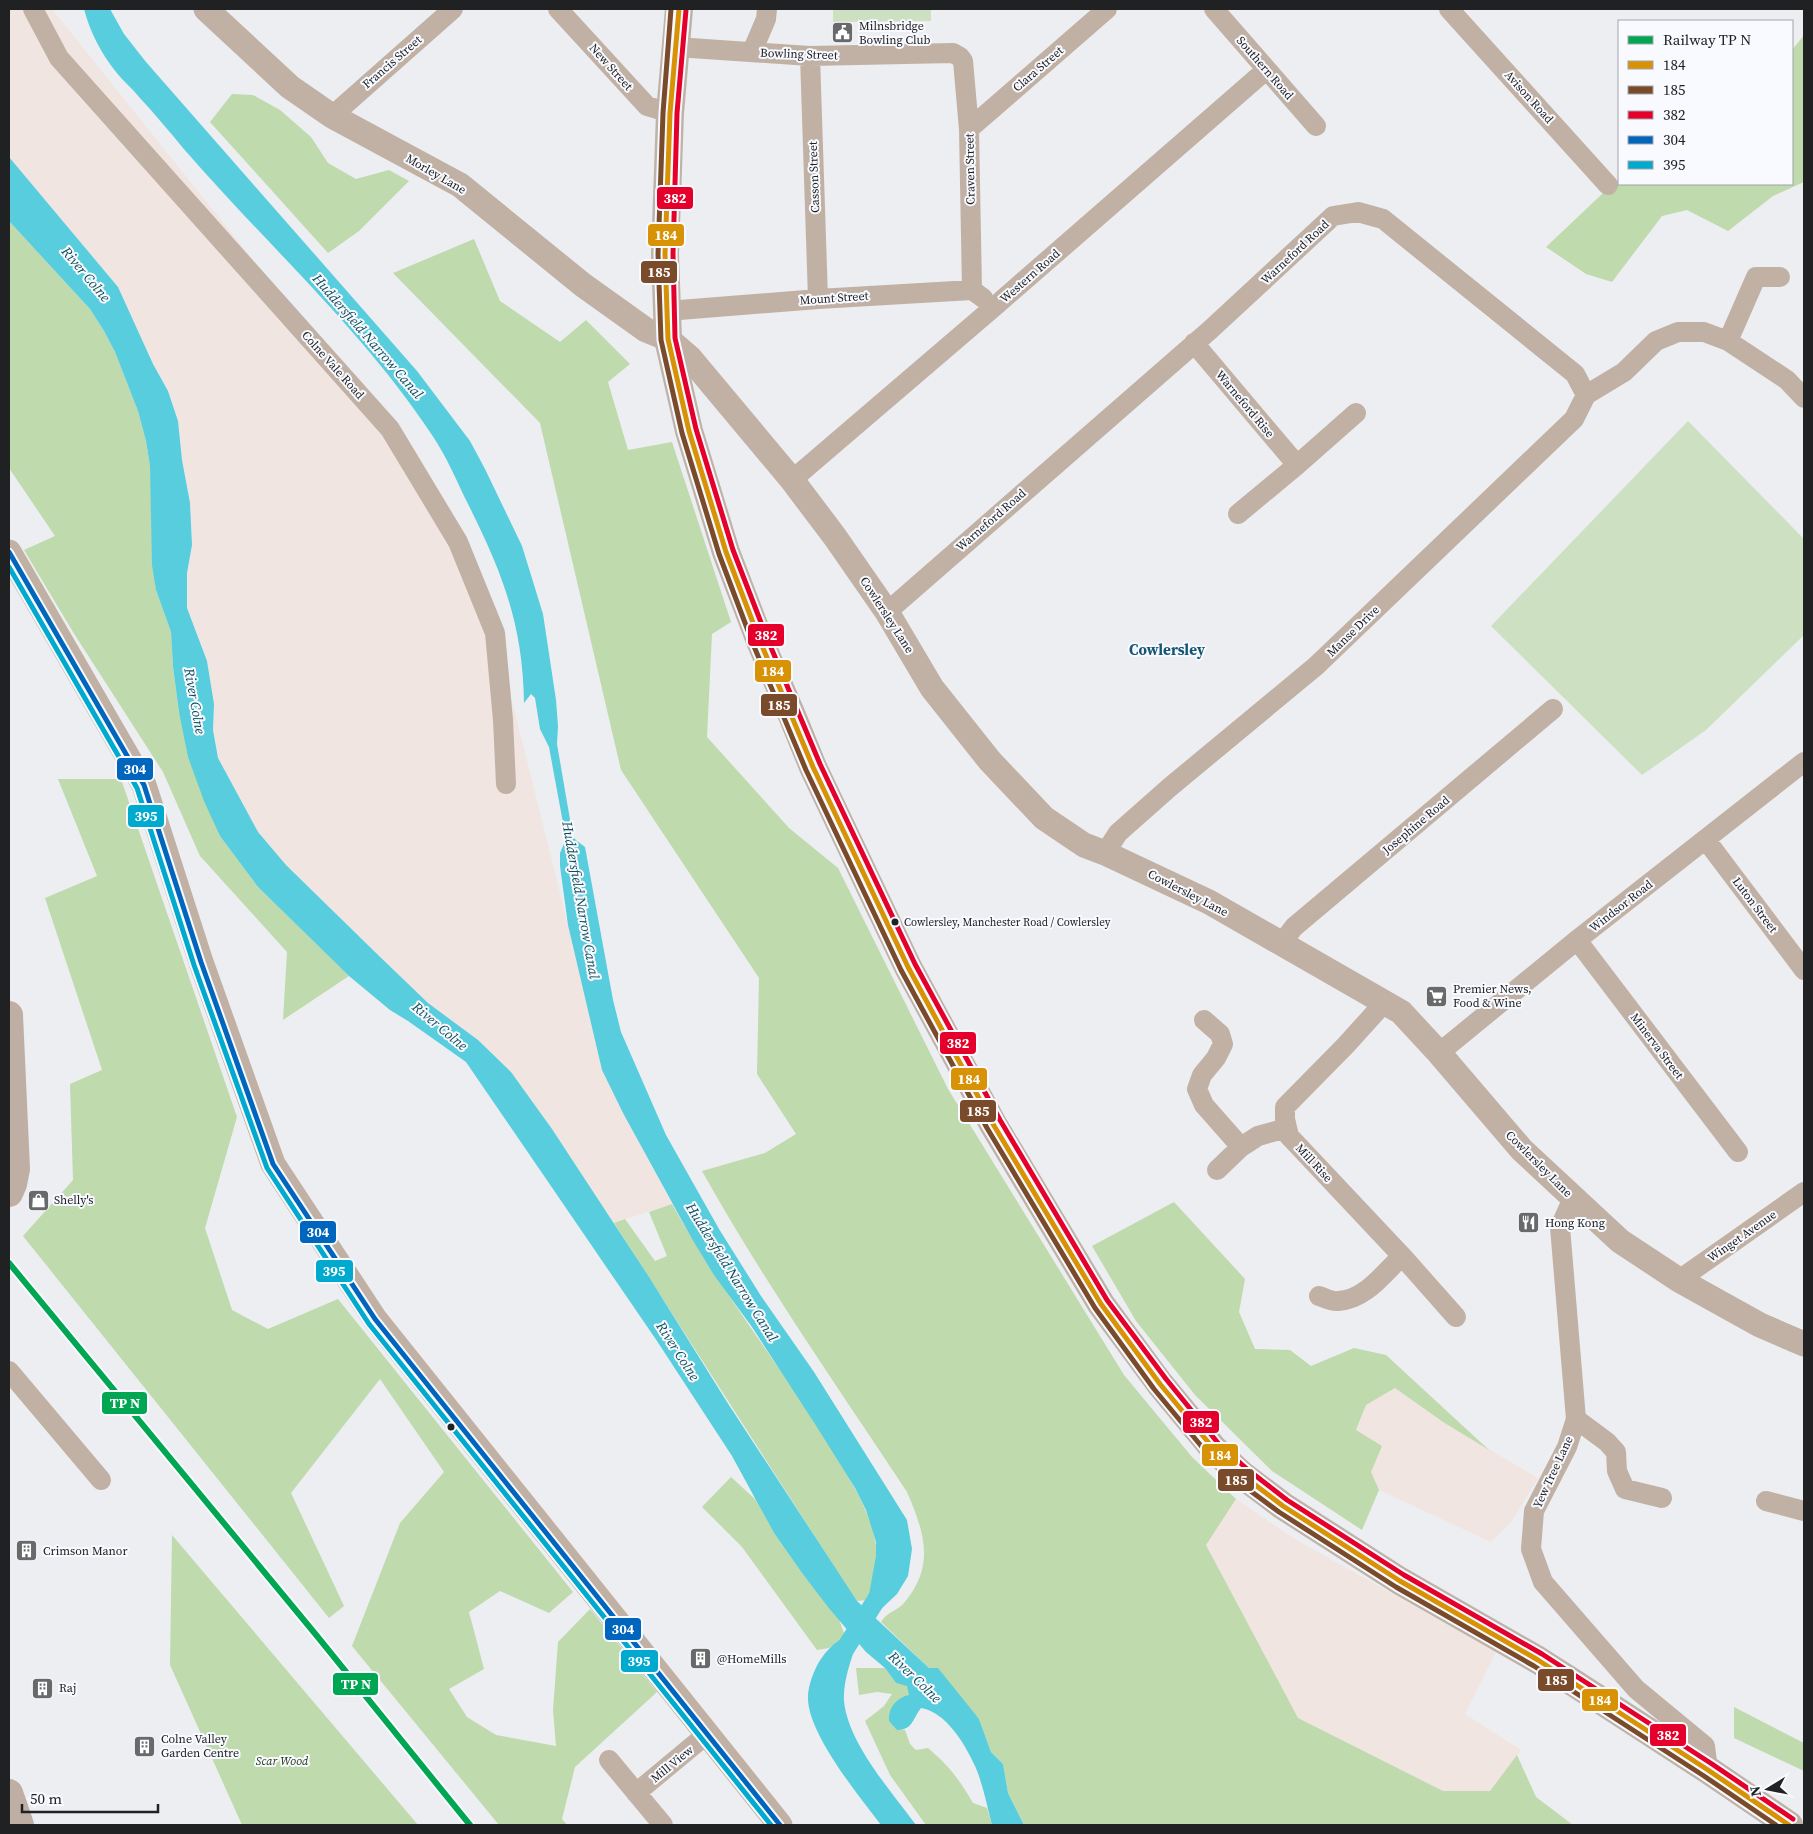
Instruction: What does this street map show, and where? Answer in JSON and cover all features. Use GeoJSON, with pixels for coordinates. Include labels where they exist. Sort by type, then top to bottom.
{"type":"FeatureCollection","features":[{"type":"Feature","properties":{"kind":"main road"},"geometry":{"type":"LineString","coordinates":[[679,9],[670,113],[665,254],[668,339],[689,431],[726,552],[760,641],[812,766],[908,967],[993,1124],[1101,1304],[1160,1384],[1213,1448],[1242,1475],[1283,1506],[1392,1576],[1538,1660],[1789,1825]]}},
{"type":"Feature","properties":{"kind":"main road"},"geometry":{"type":"LineString","coordinates":[[9,1015],[16,1169],[9,1193]]}},
{"type":"Feature","properties":{"kind":"main road"},"geometry":{"type":"LineString","coordinates":[[9,1793],[20,1825]]}},
{"type":"Feature","properties":{"kind":"street","name":"Colne Vale Road"},"geometry":{"type":"LineString","coordinates":[[33,9],[59,58],[390,429],[458,542],[495,632],[503,720],[506,784]]}},
{"type":"Feature","properties":{"kind":"street","name":"Morley Lane"},"geometry":{"type":"LineString","coordinates":[[206,9],[290,87],[332,116],[460,185],[583,285],[646,330],[668,339]]}},
{"type":"Feature","properties":{"kind":"street","name":"New Street"},"geometry":{"type":"LineString","coordinates":[[558,9],[647,106],[670,113]]}},
{"type":"Feature","properties":{"kind":"street"},"geometry":{"type":"LineString","coordinates":[[752,52],[766,19],[767,9]]}},
{"type":"Feature","properties":{"kind":"street","name":"Clara Street"},"geometry":{"type":"LineString","coordinates":[[969,129],[1107,9]]}},
{"type":"Feature","properties":{"kind":"street","name":"Southern Road"},"geometry":{"type":"LineString","coordinates":[[1214,9],[1316,126]]}},
{"type":"Feature","properties":{"kind":"street","name":"Avison Road"},"geometry":{"type":"LineString","coordinates":[[1450,9],[1608,185]]}},
{"type":"Feature","properties":{"kind":"street","name":"Francis Street"},"geometry":{"type":"LineString","coordinates":[[332,116],[442,12]]}},
{"type":"Feature","properties":{"kind":"street","name":"Bowling Street"},"geometry":{"type":"LineString","coordinates":[[676,47],[810,56],[953,53]]}},
{"type":"Feature","properties":{"kind":"street","name":"Craven Street"},"geometry":{"type":"LineString","coordinates":[[953,53],[960,56],[963,61],[969,129],[972,290]]}},
{"type":"Feature","properties":{"kind":"street","name":"Casson Street"},"geometry":{"type":"LineString","coordinates":[[810,56],[818,299]]}},
{"type":"Feature","properties":{"kind":"street","name":"Western Road"},"geometry":{"type":"LineString","coordinates":[[792,480],[1266,70]]}},
{"type":"Feature","properties":{"kind":"street","name":"Warneford Road"},"geometry":{"type":"LineString","coordinates":[[887,612],[1194,343],[1333,216],[1358,212],[1383,219],[1575,374],[1586,395]]}},
{"type":"Feature","properties":{"kind":"street"},"geometry":{"type":"LineString","coordinates":[[1728,340],[1756,277],[1780,277]]}},
{"type":"Feature","properties":{"kind":"street"},"geometry":{"type":"LineString","coordinates":[[972,290],[994,307]]}},
{"type":"Feature","properties":{"kind":"street","name":"Mount Street"},"geometry":{"type":"LineString","coordinates":[[667,311],[818,299],[972,290]]}},
{"type":"Feature","properties":{"kind":"street"},"geometry":{"type":"LineString","coordinates":[[1586,395],[1624,372],[1656,341],[1678,332],[1704,332],[1728,340],[1787,380],[1804,398]]}},
{"type":"Feature","properties":{"kind":"street","name":"Cowlersley Lane"},"geometry":{"type":"LineString","coordinates":[[668,339],[690,358],[792,480],[887,612],[932,688],[990,761],[1044,818],[1084,845],[1209,902],[1401,1012],[1439,1052],[1522,1150],[1620,1241],[1679,1280],[1760,1325],[1804,1344]]}},
{"type":"Feature","properties":{"kind":"street","name":"Warneford Rise"},"geometry":{"type":"LineString","coordinates":[[1194,343],[1296,464]]}},
{"type":"Feature","properties":{"kind":"street","name":"Manse Drive"},"geometry":{"type":"LineString","coordinates":[[1105,853],[1118,833],[1331,652],[1574,420],[1586,395]]}},
{"type":"Feature","properties":{"kind":"street"},"geometry":{"type":"LineString","coordinates":[[1238,514],[1356,413]]}},
{"type":"Feature","properties":{"kind":"street"},"geometry":{"type":"LineString","coordinates":[[9,552],[144,785],[202,962],[273,1164],[375,1319],[780,1825]]}},
{"type":"Feature","properties":{"kind":"street","name":"Josephine Road"},"geometry":{"type":"LineString","coordinates":[[1281,944],[1294,927],[1553,709]]}},
{"type":"Feature","properties":{"kind":"street","name":"Windsor Road"},"geometry":{"type":"LineString","coordinates":[[1439,1052],[1577,940],[1804,762]]}},
{"type":"Feature","properties":{"kind":"street","name":"Luton Street"},"geometry":{"type":"LineString","coordinates":[[1706,840],[1804,970]]}},
{"type":"Feature","properties":{"kind":"street","name":"Minerva Street"},"geometry":{"type":"LineString","coordinates":[[1577,940],[1738,1152]]}},
{"type":"Feature","properties":{"kind":"street"},"geometry":{"type":"LineString","coordinates":[[1217,1170],[1241,1147],[1258,1136],[1287,1128],[1285,1119],[1286,1107],[1384,1003]]}},
{"type":"Feature","properties":{"kind":"street"},"geometry":{"type":"LineString","coordinates":[[1204,1020],[1220,1034],[1223,1044],[1216,1058],[1202,1074],[1197,1089],[1204,1105],[1241,1147]]}},
{"type":"Feature","properties":{"kind":"street","name":"Mill Rise"},"geometry":{"type":"LineString","coordinates":[[1287,1128],[1289,1136],[1402,1256],[1456,1317]]}},
{"type":"Feature","properties":{"kind":"street","name":"Winget Avenue"},"geometry":{"type":"LineString","coordinates":[[1679,1280],[1804,1192]]}},
{"type":"Feature","properties":{"kind":"street","name":"Yew Tree Lane"},"geometry":{"type":"LineString","coordinates":[[1573,1198],[1560,1227],[1576,1419],[1567,1447],[1534,1511],[1531,1549],[1543,1582],[1636,1689],[1705,1746],[1708,1770]]}},
{"type":"Feature","properties":{"kind":"street"},"geometry":{"type":"LineString","coordinates":[[1319,1296],[1336,1302],[1349,1300],[1362,1294],[1402,1256]]}},
{"type":"Feature","properties":{"kind":"street"},"geometry":{"type":"LineString","coordinates":[[9,1372],[101,1480]]}},
{"type":"Feature","properties":{"kind":"street"},"geometry":{"type":"LineString","coordinates":[[1576,1419],[1607,1442],[1616,1452],[1618,1471],[1625,1489],[1662,1498]]}},
{"type":"Feature","properties":{"kind":"street"},"geometry":{"type":"LineString","coordinates":[[1766,1501],[1804,1511]]}},
{"type":"Feature","properties":{"kind":"street","name":"Mill View"},"geometry":{"type":"LineString","coordinates":[[636,1793],[707,1734]]}},
{"type":"Feature","properties":{"kind":"street"},"geometry":{"type":"LineString","coordinates":[[609,1760],[662,1825]]}},
{"type":"Feature","properties":{"kind":"shaded area"},"geometry":{"type":"Polygon","coordinates":[[[9,9],[52,9],[383,422],[495,633],[602,1070],[672,1204],[614,1223],[552,1129],[511,1072],[478,1040],[428,1003],[286,865],[257,832],[218,758],[213,730],[214,704],[207,661],[187,608],[187,573],[192,545],[190,503],[182,460],[178,421],[168,391],[153,364],[118,287],[9,157],[9,9]]]}},
{"type":"Feature","properties":{"kind":"shaded area"},"geometry":{"type":"Polygon","coordinates":[[[1395,1388],[1443,1422],[1538,1478],[1512,1521],[1491,1542],[1379,1490],[1356,1431],[1366,1405],[1395,1388]]]}},
{"type":"Feature","properties":{"kind":"shaded area"},"geometry":{"type":"Polygon","coordinates":[[[1236,1499],[1295,1539],[1496,1652],[1465,1714],[1521,1750],[1490,1791],[1443,1791],[1298,1719],[1206,1545],[1236,1499]]]}},
{"type":"Feature","properties":{"kind":"green space"},"geometry":{"type":"Polygon","coordinates":[[[833,9],[931,9],[931,21],[833,22],[833,9]]]}},
{"type":"Feature","properties":{"kind":"green space"},"geometry":{"type":"Polygon","coordinates":[[[1804,35],[1804,182],[1773,196],[1728,231],[1687,210],[1662,216],[1612,282],[1586,274],[1546,247],[1618,179],[1618,185],[1793,185],[1793,49],[1804,35]]]}},
{"type":"Feature","properties":{"kind":"green space"},"geometry":{"type":"Polygon","coordinates":[[[232,94],[253,95],[280,110],[311,137],[328,163],[356,179],[389,170],[409,181],[359,231],[328,253],[210,122],[232,94]]]}},
{"type":"Feature","properties":{"kind":"green space"},"geometry":{"type":"Polygon","coordinates":[[[9,221],[90,309],[115,352],[138,411],[150,466],[156,590],[171,632],[179,712],[220,836],[258,887],[349,976],[283,1020],[287,952],[200,856],[163,772],[73,632],[24,550],[55,536],[9,468],[9,221]]]}},
{"type":"Feature","properties":{"kind":"green space"},"geometry":{"type":"Polygon","coordinates":[[[474,239],[500,301],[560,342],[586,320],[630,364],[608,382],[628,450],[672,442],[731,622],[712,634],[707,737],[789,828],[838,868],[948,1089],[1124,1375],[1192,1457],[1236,1499],[1206,1545],[1298,1718],[1443,1791],[1490,1791],[1517,1755],[1536,1797],[1573,1825],[1024,1825],[1008,1793],[1003,1764],[991,1752],[979,1719],[881,1622],[904,1603],[914,1589],[920,1575],[924,1548],[913,1507],[907,1492],[750,1253],[702,1171],[765,1153],[796,1134],[757,1074],[759,978],[621,770],[540,423],[393,273],[474,239]]]}},
{"type":"Feature","properties":{"kind":"green space"},"geometry":{"type":"Polygon","coordinates":[[[1688,421],[1804,539],[1804,635],[1706,730],[1642,775],[1491,626],[1688,421]]]}},
{"type":"Feature","properties":{"kind":"green space"},"geometry":{"type":"Polygon","coordinates":[[[58,779],[121,779],[237,1117],[205,1228],[232,1310],[268,1329],[338,1299],[573,1592],[549,1613],[500,1591],[469,1612],[484,1669],[449,1689],[467,1717],[496,1735],[556,1746],[553,1710],[558,1642],[590,1609],[657,1692],[575,1767],[562,1819],[567,1825],[499,1825],[352,1646],[400,1523],[444,1472],[380,1379],[291,1493],[344,1606],[329,1618],[23,1236],[73,1180],[70,1084],[102,1070],[45,898],[97,876],[58,779]]]}},
{"type":"Feature","properties":{"kind":"green space"},"geometry":{"type":"Polygon","coordinates":[[[1174,1202],[1245,1279],[1239,1312],[1255,1349],[1290,1350],[1311,1366],[1354,1348],[1386,1355],[1489,1450],[1443,1422],[1395,1388],[1366,1405],[1356,1430],[1382,1446],[1371,1472],[1379,1490],[1362,1530],[1272,1471],[1195,1395],[1136,1321],[1092,1246],[1174,1202]]]}},
{"type":"Feature","properties":{"kind":"green space"},"geometry":{"type":"Polygon","coordinates":[[[672,1204],[708,1264],[806,1409],[861,1500],[871,1526],[876,1547],[868,1600],[857,1601],[846,1585],[614,1223],[625,1219],[655,1261],[667,1256],[649,1212],[672,1204]]]}},
{"type":"Feature","properties":{"kind":"green space"},"geometry":{"type":"Polygon","coordinates":[[[731,1477],[756,1500],[774,1533],[802,1573],[839,1619],[845,1636],[829,1648],[817,1650],[742,1547],[702,1507],[731,1477]]]}},
{"type":"Feature","properties":{"kind":"green space","name":"Scar Wood"},"geometry":{"type":"Polygon","coordinates":[[[172,1535],[418,1825],[242,1825],[170,1665],[172,1535]]]}},
{"type":"Feature","properties":{"kind":"green space"},"geometry":{"type":"Polygon","coordinates":[[[856,1668],[885,1668],[896,1683],[907,1685],[910,1695],[897,1729],[905,1730],[910,1744],[916,1750],[928,1748],[948,1767],[973,1803],[987,1808],[992,1825],[926,1825],[890,1775],[865,1721],[884,1706],[892,1694],[877,1692],[859,1695],[856,1668]]]}},
{"type":"Feature","properties":{"kind":"green space"},"geometry":{"type":"Polygon","coordinates":[[[1734,1707],[1804,1743],[1804,1771],[1734,1738],[1734,1707]]]}},
{"type":"Feature","properties":{"kind":"water"},"geometry":{"type":"Polygon","coordinates":[[[84,9],[110,9],[124,34],[146,62],[417,371],[470,441],[485,469],[522,546],[543,614],[556,700],[557,744],[573,837],[585,847],[613,1000],[621,1032],[666,1135],[719,1229],[761,1296],[814,1372],[907,1520],[912,1549],[908,1576],[897,1594],[880,1610],[872,1606],[868,1600],[876,1556],[876,1542],[866,1510],[855,1488],[752,1327],[714,1275],[692,1239],[623,1113],[602,1070],[568,925],[560,866],[560,853],[566,839],[549,747],[540,729],[535,698],[531,694],[524,703],[520,649],[509,601],[501,578],[452,470],[432,435],[405,396],[375,359],[215,184],[116,72],[97,42],[89,26],[84,9]]]}},
{"type":"Feature","properties":{"kind":"water","name":"River Colne"},"geometry":{"type":"Polygon","coordinates":[[[9,157],[118,287],[153,364],[168,391],[178,421],[182,460],[190,503],[192,545],[187,573],[187,608],[207,661],[214,704],[213,730],[218,758],[258,832],[286,865],[428,1003],[478,1040],[511,1072],[552,1129],[649,1277],[727,1402],[857,1601],[929,1668],[938,1668],[979,1719],[991,1752],[1003,1764],[1008,1793],[1024,1825],[992,1825],[985,1795],[971,1757],[954,1730],[939,1716],[921,1708],[910,1726],[897,1730],[889,1721],[891,1708],[894,1704],[904,1696],[909,1695],[907,1686],[896,1683],[885,1668],[866,1652],[802,1573],[774,1533],[732,1456],[657,1341],[466,1062],[390,1010],[349,976],[258,887],[220,836],[204,801],[188,757],[179,712],[171,632],[156,590],[152,565],[150,466],[138,411],[115,352],[90,309],[9,221],[9,157]]]}},
{"type":"Feature","properties":{"kind":"water"},"geometry":{"type":"Polygon","coordinates":[[[845,1636],[852,1637],[856,1645],[847,1673],[844,1701],[853,1733],[872,1766],[916,1825],[881,1825],[836,1763],[816,1727],[810,1711],[808,1696],[812,1677],[826,1653],[845,1636]]]}},
{"type":"Feature","properties":{"kind":"waterway","name":"Huddersfield Narrow Canal"},"geometry":{"type":"LineString","coordinates":[[838,1660],[885,1586]]}},
{"type":"Feature","properties":{"kind":"transit line","name":"185"},"geometry":{"type":"LineString","coordinates":[[671,9],[663,113],[658,254],[661,340],[682,433],[719,554],[753,644],[806,770],[901,970],[987,1128],[1095,1308],[1154,1389],[1207,1453],[1237,1481],[1279,1512],[1396,1587],[1534,1666],[1776,1825]]}},
{"type":"Feature","properties":{"kind":"transit line","name":"184"},"geometry":{"type":"LineString","coordinates":[[679,9],[670,113],[665,254],[668,339],[689,431],[726,552],[760,641],[813,767],[908,967],[993,1124],[1101,1304],[1160,1384],[1213,1448],[1242,1475],[1283,1506],[1400,1581],[1538,1660],[1789,1825]]}},
{"type":"Feature","properties":{"kind":"transit line","name":"382"},"geometry":{"type":"LineString","coordinates":[[686,10],[677,113],[673,254],[675,338],[696,429],[733,550],[767,638],[820,764],[915,964],[1000,1120],[1107,1300],[1166,1379],[1218,1443],[1247,1469],[1287,1500],[1404,1575],[1542,1654],[1793,1819]]}},
{"type":"Feature","properties":{"kind":"transit line","name":"304"},"geometry":{"type":"LineString","coordinates":[[9,552],[144,785],[201,962],[273,1164],[375,1319],[780,1825]]}},
{"type":"Feature","properties":{"kind":"transit line","name":"395"},"geometry":{"type":"LineString","coordinates":[[9,567],[137,788],[194,965],[267,1168],[369,1324],[771,1825]]}},
{"type":"Feature","properties":{"kind":"transit line"},"geometry":{"type":"LineString","coordinates":[[9,1263],[317,1636],[470,1825]]}},
{"type":"Feature","properties":{"kind":"place","name":"Milnsbridge Bowling Club"},"geometry":{"type":"Point","coordinates":[843,33]}},
{"type":"Feature","properties":{"kind":"place","name":"Cowlersley, Manchester Road / Cowlersley"},"geometry":{"type":"Point","coordinates":[895,922]}},
{"type":"Feature","properties":{"kind":"place","name":"Premier News, Food & Wine"},"geometry":{"type":"Point","coordinates":[1437,996]}},
{"type":"Feature","properties":{"kind":"place","name":"Shelly's"},"geometry":{"type":"Point","coordinates":[38,1200]}},
{"type":"Feature","properties":{"kind":"place","name":"Hong Kong"},"geometry":{"type":"Point","coordinates":[1529,1223]}},
{"type":"Feature","properties":{"kind":"place","name":"Crimson Manor"},"geometry":{"type":"Point","coordinates":[27,1551]}},
{"type":"Feature","properties":{"kind":"place","name":"@HomeMills"},"geometry":{"type":"Point","coordinates":[701,1659]}},
{"type":"Feature","properties":{"kind":"place","name":"Raj"},"geometry":{"type":"Point","coordinates":[43,1688]}},
{"type":"Feature","properties":{"kind":"place","name":"Colne Valley Garden Centre"},"geometry":{"type":"Point","coordinates":[145,1746]}},
{"type":"Feature","properties":{"kind":"district","name":"Cowlersley"},"geometry":{"type":"Point","coordinates":[1167,650]}}]}
